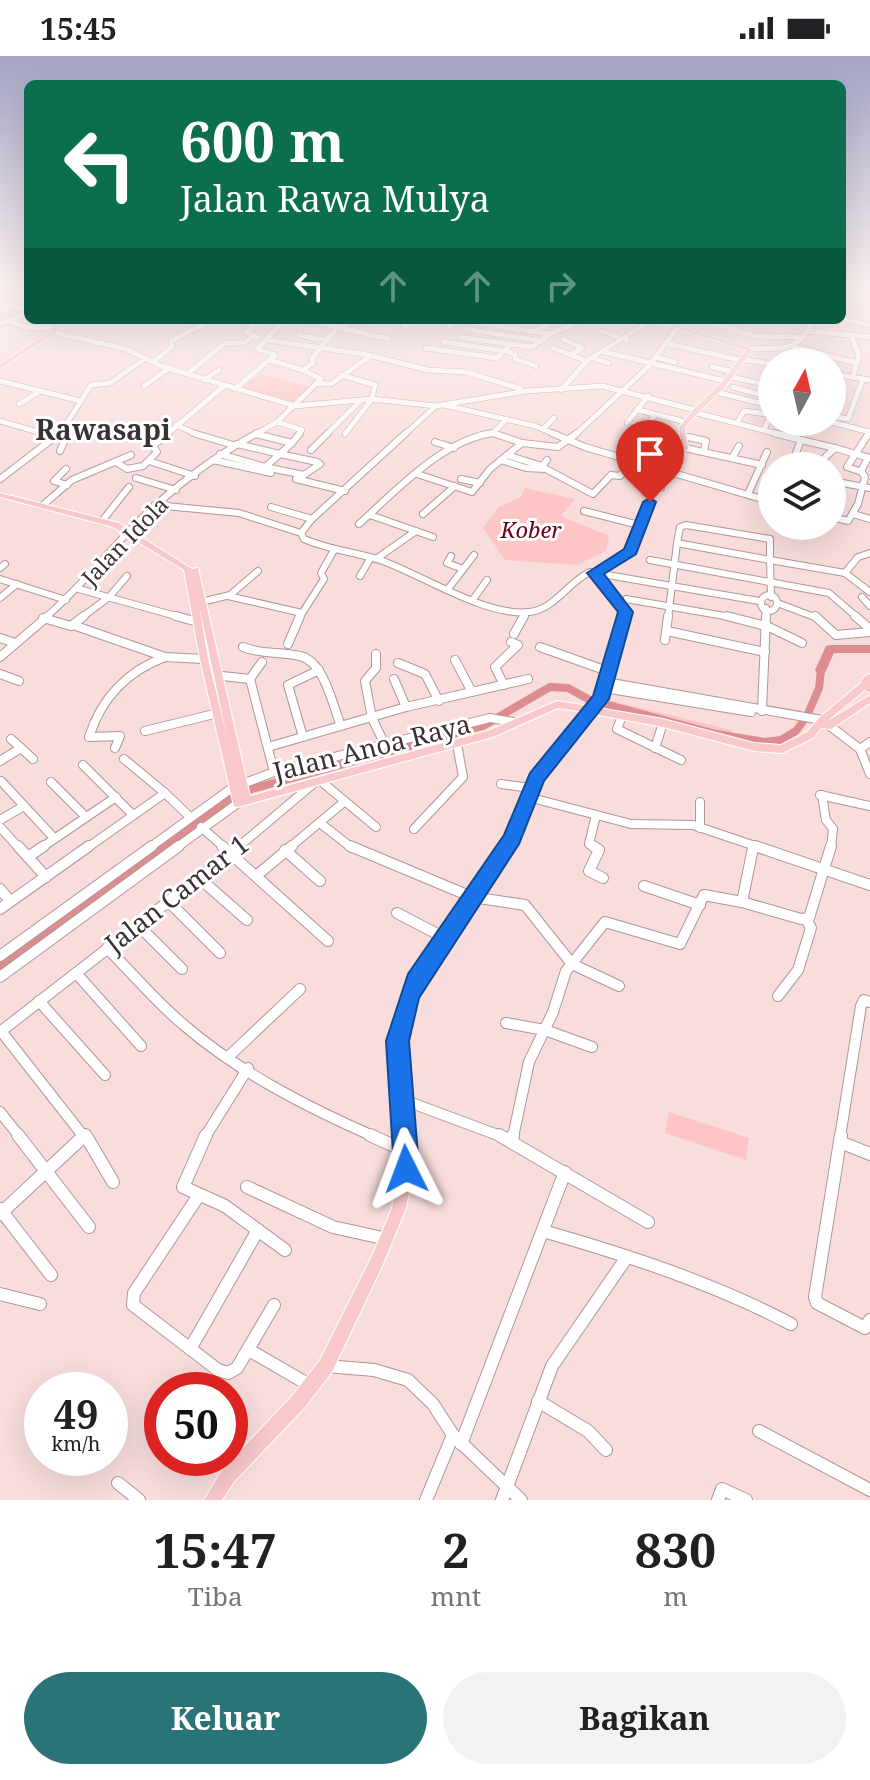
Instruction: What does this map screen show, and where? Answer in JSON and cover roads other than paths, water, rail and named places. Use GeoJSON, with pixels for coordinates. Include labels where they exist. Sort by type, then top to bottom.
{"type":"FeatureCollection","features":[{"type":"Feature","properties":{"kind":"main road"},"geometry":{"type":"LineString","coordinates":[[0,367],[17,355]]}},
{"type":"Feature","properties":{"kind":"main road"},"geometry":{"type":"LineString","coordinates":[[212,1500],[228,1476],[326,1366],[387,1239],[403,1191],[406,1151],[398,1052],[400,1023],[416,981],[518,827],[529,793],[551,758],[599,697],[610,672],[625,609],[601,585],[595,573],[631,551],[639,525],[686,442],[681,432],[686,422],[716,392],[743,355]]}},
{"type":"Feature","properties":{"kind":"main road"},"geometry":{"type":"LineString","coordinates":[[0,495],[102,521],[188,569],[200,602],[212,675],[239,793]]}},
{"type":"Feature","properties":{"kind":"main road"},"geometry":{"type":"LineString","coordinates":[[203,623],[204,659],[212,675]]}},
{"type":"Feature","properties":{"kind":"main road"},"geometry":{"type":"LineString","coordinates":[[821,722],[869,684]]}},
{"type":"Feature","properties":{"kind":"main road","name":"Jalan Anoa Raya"},"geometry":{"type":"LineString","coordinates":[[239,793],[318,784],[493,733],[507,720],[555,704],[599,697],[622,716],[775,749],[794,745],[821,722]]}},
{"type":"Feature","properties":{"kind":"main road"},"geometry":{"type":"LineString","coordinates":[[821,722],[870,698]]}},
{"type":"Feature","properties":{"kind":"street"},"geometry":{"type":"LineString","coordinates":[[140,355],[168,369],[295,406],[372,399],[438,405],[507,419],[712,487],[758,497]]}},
{"type":"Feature","properties":{"kind":"street"},"geometry":{"type":"LineString","coordinates":[[153,362],[161,355]]}},
{"type":"Feature","properties":{"kind":"street"},"geometry":{"type":"LineString","coordinates":[[187,374],[209,355]]}},
{"type":"Feature","properties":{"kind":"street"},"geometry":{"type":"LineString","coordinates":[[235,389],[257,375],[275,355]]}},
{"type":"Feature","properties":{"kind":"street"},"geometry":{"type":"LineString","coordinates":[[303,370],[313,363],[315,355]]}},
{"type":"Feature","properties":{"kind":"street"},"geometry":{"type":"LineString","coordinates":[[269,360],[321,377],[317,383],[328,385],[364,355]]}},
{"type":"Feature","properties":{"kind":"street"},"geometry":{"type":"LineString","coordinates":[[376,355],[428,370],[466,372],[527,391]]}},
{"type":"Feature","properties":{"kind":"street"},"geometry":{"type":"LineString","coordinates":[[479,355],[498,358],[501,355]]}},
{"type":"Feature","properties":{"kind":"street"},"geometry":{"type":"LineString","coordinates":[[515,355],[515,359],[536,366]]}},
{"type":"Feature","properties":{"kind":"street"},"geometry":{"type":"LineString","coordinates":[[572,355],[608,363]]}},
{"type":"Feature","properties":{"kind":"street"},"geometry":{"type":"LineString","coordinates":[[561,390],[565,380],[599,355]]}},
{"type":"Feature","properties":{"kind":"street"},"geometry":{"type":"LineString","coordinates":[[618,355],[758,383]]}},
{"type":"Feature","properties":{"kind":"street"},"geometry":{"type":"LineString","coordinates":[[722,355],[758,362]]}},
{"type":"Feature","properties":{"kind":"street"},"geometry":{"type":"LineString","coordinates":[[827,355],[857,363]]}},
{"type":"Feature","properties":{"kind":"street"},"geometry":{"type":"LineString","coordinates":[[854,373],[859,355]]}},
{"type":"Feature","properties":{"kind":"street"},"geometry":{"type":"LineString","coordinates":[[466,372],[483,356]]}},
{"type":"Feature","properties":{"kind":"street"},"geometry":{"type":"LineString","coordinates":[[359,524],[417,474],[482,432],[522,443],[559,447],[570,440],[655,357],[675,362]]}},
{"type":"Feature","properties":{"kind":"street"},"geometry":{"type":"LineString","coordinates":[[0,479],[40,455],[74,418],[91,385],[110,383],[146,358]]}},
{"type":"Feature","properties":{"kind":"street"},"geometry":{"type":"LineString","coordinates":[[712,367],[727,376]]}},
{"type":"Feature","properties":{"kind":"street"},"geometry":{"type":"LineString","coordinates":[[144,386],[168,369]]}},
{"type":"Feature","properties":{"kind":"street"},"geometry":{"type":"LineString","coordinates":[[204,380],[219,370]]}},
{"type":"Feature","properties":{"kind":"street"},"geometry":{"type":"LineString","coordinates":[[341,375],[375,384],[372,399],[345,434]]}},
{"type":"Feature","properties":{"kind":"street"},"geometry":{"type":"LineString","coordinates":[[846,376],[866,379],[846,419]]}},
{"type":"Feature","properties":{"kind":"street"},"geometry":{"type":"LineString","coordinates":[[0,381],[81,401]]}},
{"type":"Feature","properties":{"kind":"street","name":"Jalan Idola"},"geometry":{"type":"LineString","coordinates":[[0,657],[79,589],[155,505],[220,454],[277,422],[317,383]]}},
{"type":"Feature","properties":{"kind":"street"},"geometry":{"type":"LineString","coordinates":[[301,533],[312,519],[438,405],[527,391],[614,384],[758,428]]}},
{"type":"Feature","properties":{"kind":"street"},"geometry":{"type":"LineString","coordinates":[[116,462],[135,471],[157,452],[153,446],[224,386]]}},
{"type":"Feature","properties":{"kind":"street"},"geometry":{"type":"LineString","coordinates":[[733,387],[758,394]]}},
{"type":"Feature","properties":{"kind":"street"},"geometry":{"type":"LineString","coordinates":[[19,404],[39,391]]}},
{"type":"Feature","properties":{"kind":"street"},"geometry":{"type":"LineString","coordinates":[[716,392],[758,402]]}},
{"type":"Feature","properties":{"kind":"street"},"geometry":{"type":"LineString","coordinates":[[627,423],[648,396]]}},
{"type":"Feature","properties":{"kind":"street"},"geometry":{"type":"LineString","coordinates":[[311,450],[360,400]]}},
{"type":"Feature","properties":{"kind":"street"},"geometry":{"type":"LineString","coordinates":[[846,405],[854,407]]}},
{"type":"Feature","properties":{"kind":"street"},"geometry":{"type":"LineString","coordinates":[[638,410],[686,422]]}},
{"type":"Feature","properties":{"kind":"street"},"geometry":{"type":"LineString","coordinates":[[737,423],[744,411],[758,413]]}},
{"type":"Feature","properties":{"kind":"street"},"geometry":{"type":"LineString","coordinates":[[625,456],[655,415]]}},
{"type":"Feature","properties":{"kind":"street"},"geometry":{"type":"LineString","coordinates":[[543,429],[554,418]]}},
{"type":"Feature","properties":{"kind":"street"},"geometry":{"type":"LineString","coordinates":[[493,433],[507,419]]}},
{"type":"Feature","properties":{"kind":"street"},"geometry":{"type":"LineString","coordinates":[[0,421],[67,441],[60,451]]}},
{"type":"Feature","properties":{"kind":"street"},"geometry":{"type":"LineString","coordinates":[[265,467],[302,430],[277,422]]}},
{"type":"Feature","properties":{"kind":"street"},"geometry":{"type":"LineString","coordinates":[[30,430],[44,423]]}},
{"type":"Feature","properties":{"kind":"street"},"geometry":{"type":"LineString","coordinates":[[176,425],[179,429],[320,464],[304,475],[220,454]]}},
{"type":"Feature","properties":{"kind":"street"},"geometry":{"type":"LineString","coordinates":[[846,426],[870,432],[848,468],[862,472],[866,488],[853,514],[846,520]]}},
{"type":"Feature","properties":{"kind":"street"},"geometry":{"type":"LineString","coordinates":[[256,434],[292,443]]}},
{"type":"Feature","properties":{"kind":"street"},"geometry":{"type":"LineString","coordinates":[[787,436],[869,458],[862,472]]}},
{"type":"Feature","properties":{"kind":"street"},"geometry":{"type":"LineString","coordinates":[[795,452],[798,436]]}},
{"type":"Feature","properties":{"kind":"street"},"geometry":{"type":"LineString","coordinates":[[665,438],[686,442],[706,441],[704,451]]}},
{"type":"Feature","properties":{"kind":"street"},"geometry":{"type":"LineString","coordinates":[[435,442],[454,448]]}},
{"type":"Feature","properties":{"kind":"street"},"geometry":{"type":"LineString","coordinates":[[686,442],[704,451],[758,464]]}},
{"type":"Feature","properties":{"kind":"street"},"geometry":{"type":"LineString","coordinates":[[417,474],[472,492],[522,443]]}},
{"type":"Feature","properties":{"kind":"street"},"geometry":{"type":"LineString","coordinates":[[732,458],[739,446]]}},
{"type":"Feature","properties":{"kind":"street"},"geometry":{"type":"LineString","coordinates":[[831,452],[835,448]]}},
{"type":"Feature","properties":{"kind":"street"},"geometry":{"type":"LineString","coordinates":[[43,505],[88,471],[131,455]]}},
{"type":"Feature","properties":{"kind":"street"},"geometry":{"type":"LineString","coordinates":[[504,458],[526,468],[546,469],[593,494],[611,475],[620,476],[634,459]]}},
{"type":"Feature","properties":{"kind":"street"},"geometry":{"type":"LineString","coordinates":[[504,458],[542,466],[547,460]]}},
{"type":"Feature","properties":{"kind":"street"},"geometry":{"type":"LineString","coordinates":[[213,460],[345,491]]}},
{"type":"Feature","properties":{"kind":"street"},"geometry":{"type":"LineString","coordinates":[[149,461],[195,476]]}},
{"type":"Feature","properties":{"kind":"street"},"geometry":{"type":"LineString","coordinates":[[66,469],[54,481],[67,485]]}},
{"type":"Feature","properties":{"kind":"street"},"geometry":{"type":"LineString","coordinates":[[748,494],[758,473]]}},
{"type":"Feature","properties":{"kind":"street"},"geometry":{"type":"LineString","coordinates":[[136,478],[176,490]]}},
{"type":"Feature","properties":{"kind":"street"},"geometry":{"type":"LineString","coordinates":[[461,479],[480,483]]}},
{"type":"Feature","properties":{"kind":"street"},"geometry":{"type":"LineString","coordinates":[[639,482],[661,488]]}},
{"type":"Feature","properties":{"kind":"street"},"geometry":{"type":"LineString","coordinates":[[846,484],[866,488]]}},
{"type":"Feature","properties":{"kind":"street"},"geometry":{"type":"LineString","coordinates":[[423,514],[455,486]]}},
{"type":"Feature","properties":{"kind":"street"},"geometry":{"type":"LineString","coordinates":[[102,521],[129,487]]}},
{"type":"Feature","properties":{"kind":"street"},"geometry":{"type":"LineString","coordinates":[[155,505],[237,512],[301,533],[309,542],[373,559],[448,589],[526,612],[555,603],[584,574],[595,573],[759,601],[771,597]]}},
{"type":"Feature","properties":{"kind":"street"},"geometry":{"type":"LineString","coordinates":[[271,507],[312,519]]}},
{"type":"Feature","properties":{"kind":"street"},"geometry":{"type":"LineString","coordinates":[[584,511],[639,525]]}},
{"type":"Feature","properties":{"kind":"street"},"geometry":{"type":"LineString","coordinates":[[853,514],[870,519]]}},
{"type":"Feature","properties":{"kind":"street"},"geometry":{"type":"LineString","coordinates":[[370,515],[433,537]]}},
{"type":"Feature","properties":{"kind":"street"},"geometry":{"type":"LineString","coordinates":[[665,640],[674,586],[672,564],[682,524],[768,538],[771,597],[780,604],[815,616],[836,635],[870,631]]}},
{"type":"Feature","properties":{"kind":"street"},"geometry":{"type":"LineString","coordinates":[[360,576],[373,559],[416,531]]}},
{"type":"Feature","properties":{"kind":"street"},"geometry":{"type":"LineString","coordinates":[[677,543],[845,573],[870,592]]}},
{"type":"Feature","properties":{"kind":"street"},"geometry":{"type":"LineString","coordinates":[[288,644],[302,613],[324,579],[321,573],[334,550]]}},
{"type":"Feature","properties":{"kind":"street"},"geometry":{"type":"LineString","coordinates":[[845,573],[858,557],[870,553]]}},
{"type":"Feature","properties":{"kind":"street"},"geometry":{"type":"LineString","coordinates":[[448,589],[474,555]]}},
{"type":"Feature","properties":{"kind":"street"},"geometry":{"type":"LineString","coordinates":[[451,556],[447,563],[463,569]]}},
{"type":"Feature","properties":{"kind":"street"},"geometry":{"type":"LineString","coordinates":[[650,560],[835,595],[870,631]]}},
{"type":"Feature","properties":{"kind":"street"},"geometry":{"type":"LineString","coordinates":[[228,596],[258,571]]}},
{"type":"Feature","properties":{"kind":"street"},"geometry":{"type":"LineString","coordinates":[[73,625],[109,597],[127,576]]}},
{"type":"Feature","properties":{"kind":"street"},"geometry":{"type":"LineString","coordinates":[[0,579],[66,600]]}},
{"type":"Feature","properties":{"kind":"street"},"geometry":{"type":"LineString","coordinates":[[474,598],[487,580]]}},
{"type":"Feature","properties":{"kind":"street"},"geometry":{"type":"LineString","coordinates":[[0,598],[17,584]]}},
{"type":"Feature","properties":{"kind":"street"},"geometry":{"type":"LineString","coordinates":[[79,589],[203,623]]}},
{"type":"Feature","properties":{"kind":"street"},"geometry":{"type":"LineString","coordinates":[[200,602],[228,596],[302,613]]}},
{"type":"Feature","properties":{"kind":"street"},"geometry":{"type":"LineString","coordinates":[[862,597],[870,606]]}},
{"type":"Feature","properties":{"kind":"street"},"geometry":{"type":"LineString","coordinates":[[626,599],[767,626],[791,633],[802,643]]}},
{"type":"Feature","properties":{"kind":"street"},"geometry":{"type":"LineString","coordinates":[[759,601],[766,608],[775,609],[780,604]]}},
{"type":"Feature","properties":{"kind":"street"},"geometry":{"type":"LineString","coordinates":[[764,710],[766,608]]}},
{"type":"Feature","properties":{"kind":"street"},"geometry":{"type":"LineString","coordinates":[[504,685],[495,667],[518,645],[512,638],[526,612]]}},
{"type":"Feature","properties":{"kind":"street"},"geometry":{"type":"LineString","coordinates":[[43,618],[65,626],[73,625],[165,657],[204,659]]}},
{"type":"Feature","properties":{"kind":"street"},"geometry":{"type":"LineString","coordinates":[[667,631],[765,652]]}},
{"type":"Feature","properties":{"kind":"street"},"geometry":{"type":"LineString","coordinates":[[0,638],[15,643]]}},
{"type":"Feature","properties":{"kind":"street"},"geometry":{"type":"LineString","coordinates":[[243,647],[257,653],[302,656],[315,663],[341,726]]}},
{"type":"Feature","properties":{"kind":"street"},"geometry":{"type":"LineString","coordinates":[[540,647],[610,672]]}},
{"type":"Feature","properties":{"kind":"street"},"geometry":{"type":"LineString","coordinates":[[376,654],[376,668],[365,681],[372,718],[384,743]]}},
{"type":"Feature","properties":{"kind":"street"},"geometry":{"type":"LineString","coordinates":[[115,748],[120,736],[89,737],[103,706],[110,694],[132,676],[165,657]]}},
{"type":"Feature","properties":{"kind":"street"},"geometry":{"type":"LineString","coordinates":[[455,660],[472,692]]}},
{"type":"Feature","properties":{"kind":"street"},"geometry":{"type":"LineString","coordinates":[[250,679],[262,662]]}},
{"type":"Feature","properties":{"kind":"street"},"geometry":{"type":"LineString","coordinates":[[398,663],[424,672],[435,685],[439,701]]}},
{"type":"Feature","properties":{"kind":"street"},"geometry":{"type":"LineString","coordinates":[[303,737],[288,685],[319,670]]}},
{"type":"Feature","properties":{"kind":"street"},"geometry":{"type":"LineString","coordinates":[[0,674],[19,681]]}},
{"type":"Feature","properties":{"kind":"street"},"geometry":{"type":"LineString","coordinates":[[212,675],[250,679]]}},
{"type":"Feature","properties":{"kind":"street"},"geometry":{"type":"LineString","coordinates":[[250,679],[274,772]]}},
{"type":"Feature","properties":{"kind":"street"},"geometry":{"type":"LineString","coordinates":[[394,679],[406,707]]}},
{"type":"Feature","properties":{"kind":"street"},"geometry":{"type":"LineString","coordinates":[[268,747],[406,707],[528,679]]}},
{"type":"Feature","properties":{"kind":"street"},"geometry":{"type":"LineString","coordinates":[[599,697],[682,698],[821,722],[860,749],[870,774]]}},
{"type":"Feature","properties":{"kind":"street"},"geometry":{"type":"LineString","coordinates":[[145,731],[221,712]]}},
{"type":"Feature","properties":{"kind":"street"},"geometry":{"type":"LineString","coordinates":[[622,716],[616,728],[681,760]]}},
{"type":"Feature","properties":{"kind":"street","name":"Jalan Anoa Raya"},"geometry":{"type":"LineString","coordinates":[[239,793],[274,772],[490,718],[507,720]]}},
{"type":"Feature","properties":{"kind":"street"},"geometry":{"type":"LineString","coordinates":[[655,748],[663,723]]}},
{"type":"Feature","properties":{"kind":"street"},"geometry":{"type":"LineString","coordinates":[[11,739],[33,759]]}},
{"type":"Feature","properties":{"kind":"street"},"geometry":{"type":"LineString","coordinates":[[860,749],[870,742]]}},
{"type":"Feature","properties":{"kind":"street"},"geometry":{"type":"LineString","coordinates":[[414,829],[463,777],[457,744]]}},
{"type":"Feature","properties":{"kind":"street"},"geometry":{"type":"LineString","coordinates":[[0,760],[21,748]]}},
{"type":"Feature","properties":{"kind":"street"},"geometry":{"type":"LineString","coordinates":[[124,759],[190,817]]}},
{"type":"Feature","properties":{"kind":"street"},"geometry":{"type":"LineString","coordinates":[[83,765],[133,815]]}},
{"type":"Feature","properties":{"kind":"street"},"geometry":{"type":"LineString","coordinates":[[1,781],[54,838]]}},
{"type":"Feature","properties":{"kind":"street"},"geometry":{"type":"LineString","coordinates":[[51,782],[86,817]]}},
{"type":"Feature","properties":{"kind":"street"},"geometry":{"type":"LineString","coordinates":[[318,784],[376,827]]}},
{"type":"Feature","properties":{"kind":"street","name":"Jalan Camar 1"},"geometry":{"type":"LineString","coordinates":[[0,1031],[318,784]]}},
{"type":"Feature","properties":{"kind":"street"},"geometry":{"type":"LineString","coordinates":[[501,784],[596,815],[648,826],[700,828],[870,885]]}},
{"type":"Feature","properties":{"kind":"street"},"geometry":{"type":"LineString","coordinates":[[0,909],[165,793]]}},
{"type":"Feature","properties":{"kind":"street"},"geometry":{"type":"LineString","coordinates":[[10,969],[1,956],[190,817],[239,793]]}},
{"type":"Feature","properties":{"kind":"street"},"geometry":{"type":"LineString","coordinates":[[0,977],[201,827],[239,793]]}},
{"type":"Feature","properties":{"kind":"street"},"geometry":{"type":"LineString","coordinates":[[806,919],[828,871],[833,829],[826,820],[821,795],[870,806]]}},
{"type":"Feature","properties":{"kind":"street"},"geometry":{"type":"LineString","coordinates":[[28,857],[116,797]]}},
{"type":"Feature","properties":{"kind":"street"},"geometry":{"type":"LineString","coordinates":[[256,876],[344,802]]}},
{"type":"Feature","properties":{"kind":"street"},"geometry":{"type":"LineString","coordinates":[[700,802],[700,828]]}},
{"type":"Feature","properties":{"kind":"street"},"geometry":{"type":"LineString","coordinates":[[0,820],[24,806]]}},
{"type":"Feature","properties":{"kind":"street"},"geometry":{"type":"LineString","coordinates":[[596,815],[589,844],[599,850],[589,871],[603,878]]}},
{"type":"Feature","properties":{"kind":"street"},"geometry":{"type":"LineString","coordinates":[[320,823],[353,849],[377,855],[472,897],[525,905],[572,964],[619,986]]}},
{"type":"Feature","properties":{"kind":"street"},"geometry":{"type":"LineString","coordinates":[[0,827],[46,877]]}},
{"type":"Feature","properties":{"kind":"street"},"geometry":{"type":"LineString","coordinates":[[201,827],[328,941]]}},
{"type":"Feature","properties":{"kind":"street"},"geometry":{"type":"LineString","coordinates":[[742,902],[753,848]]}},
{"type":"Feature","properties":{"kind":"street"},"geometry":{"type":"LineString","coordinates":[[285,850],[320,881]]}},
{"type":"Feature","properties":{"kind":"street"},"geometry":{"type":"LineString","coordinates":[[198,877],[247,920]]}},
{"type":"Feature","properties":{"kind":"street"},"geometry":{"type":"LineString","coordinates":[[644,886],[700,905]]}},
{"type":"Feature","properties":{"kind":"street"},"geometry":{"type":"LineString","coordinates":[[0,889],[10,901]]}},
{"type":"Feature","properties":{"kind":"street"},"geometry":{"type":"LineString","coordinates":[[512,1141],[529,1062],[572,964],[605,922],[680,944],[707,894],[806,919],[811,928],[798,970],[778,996]]}},
{"type":"Feature","properties":{"kind":"street"},"geometry":{"type":"LineString","coordinates":[[168,901],[220,953]]}},
{"type":"Feature","properties":{"kind":"street"},"geometry":{"type":"LineString","coordinates":[[397,913],[445,938]]}},
{"type":"Feature","properties":{"kind":"street"},"geometry":{"type":"LineString","coordinates":[[138,925],[182,969]]}},
{"type":"Feature","properties":{"kind":"street"},"geometry":{"type":"LineString","coordinates":[[107,948],[184,1026],[227,1058],[325,1115],[406,1151]]}},
{"type":"Feature","properties":{"kind":"street"},"geometry":{"type":"LineString","coordinates":[[76,973],[141,1046]]}},
{"type":"Feature","properties":{"kind":"street"},"geometry":{"type":"LineString","coordinates":[[227,1058],[300,989]]}},
{"type":"Feature","properties":{"kind":"street"},"geometry":{"type":"LineString","coordinates":[[870,1002],[864,1000],[861,1006],[816,1300],[865,1328],[870,1320]]}},
{"type":"Feature","properties":{"kind":"street"},"geometry":{"type":"LineString","coordinates":[[39,1001],[105,1075]]}},
{"type":"Feature","properties":{"kind":"street"},"geometry":{"type":"LineString","coordinates":[[506,1023],[545,1030],[592,1047]]}},
{"type":"Feature","properties":{"kind":"street"},"geometry":{"type":"LineString","coordinates":[[0,1031],[86,1136],[113,1182]]}},
{"type":"Feature","properties":{"kind":"street"},"geometry":{"type":"LineString","coordinates":[[248,1068],[210,1127],[183,1187],[225,1206],[285,1250]]}},
{"type":"Feature","properties":{"kind":"street"},"geometry":{"type":"LineString","coordinates":[[401,1099],[475,1124],[512,1141],[648,1222]]}},
{"type":"Feature","properties":{"kind":"street"},"geometry":{"type":"LineString","coordinates":[[0,1112],[89,1227]]}},
{"type":"Feature","properties":{"kind":"street"},"geometry":{"type":"LineString","coordinates":[[51,1275],[1,1211],[86,1136]]}},
{"type":"Feature","properties":{"kind":"street"},"geometry":{"type":"LineString","coordinates":[[840,1142],[870,1154]]}},
{"type":"Feature","properties":{"kind":"street"},"geometry":{"type":"LineString","coordinates":[[426,1500],[457,1440],[565,1172]]}},
{"type":"Feature","properties":{"kind":"street"},"geometry":{"type":"LineString","coordinates":[[247,1187],[328,1224],[366,1237],[387,1239]]}},
{"type":"Feature","properties":{"kind":"street"},"geometry":{"type":"LineString","coordinates":[[199,1195],[132,1299],[133,1305],[218,1370],[228,1373],[237,1368],[274,1305]]}},
{"type":"Feature","properties":{"kind":"street"},"geometry":{"type":"LineString","coordinates":[[190,1349],[258,1230]]}},
{"type":"Feature","properties":{"kind":"street"},"geometry":{"type":"LineString","coordinates":[[543,1231],[717,1290],[791,1324]]}},
{"type":"Feature","properties":{"kind":"street"},"geometry":{"type":"LineString","coordinates":[[504,1493],[552,1366],[627,1257]]}},
{"type":"Feature","properties":{"kind":"street"},"geometry":{"type":"LineString","coordinates":[[0,1294],[40,1304]]}},
{"type":"Feature","properties":{"kind":"street"},"geometry":{"type":"LineString","coordinates":[[249,1350],[311,1386]]}},
{"type":"Feature","properties":{"kind":"street"},"geometry":{"type":"LineString","coordinates":[[326,1366],[374,1370],[408,1380],[433,1404],[457,1440],[504,1493],[521,1500]]}},
{"type":"Feature","properties":{"kind":"street"},"geometry":{"type":"LineString","coordinates":[[538,1401],[588,1431],[606,1450]]}},
{"type":"Feature","properties":{"kind":"street"},"geometry":{"type":"LineString","coordinates":[[759,1431],[870,1490]]}},
{"type":"Feature","properties":{"kind":"street"},"geometry":{"type":"LineString","coordinates":[[118,1483],[139,1500]]}},
{"type":"Feature","properties":{"kind":"street"},"geometry":{"type":"LineString","coordinates":[[718,1500],[720,1492],[726,1489],[746,1500]]}},
{"type":"Feature","properties":{"kind":"waterway"},"geometry":{"type":"LineString","coordinates":[[821,670],[830,649],[870,649]]}},
{"type":"Feature","properties":{"kind":"waterway"},"geometry":{"type":"LineString","coordinates":[[163,848],[226,802],[252,789],[483,726],[550,687],[568,688],[590,700],[716,734],[765,742],[781,740],[796,731],[807,716],[819,688],[821,670]]}},
{"type":"Feature","properties":{"kind":"waterway"},"geometry":{"type":"LineString","coordinates":[[0,968],[166,846]]}},
{"type":"Feature","properties":{"kind":"district","name":"Rawasapi"},"geometry":{"type":"Point","coordinates":[103,430]}},
{"type":"Feature","properties":{"kind":"park label","name":"Kober"},"geometry":{"type":"Point","coordinates":[531,530]}}]}
